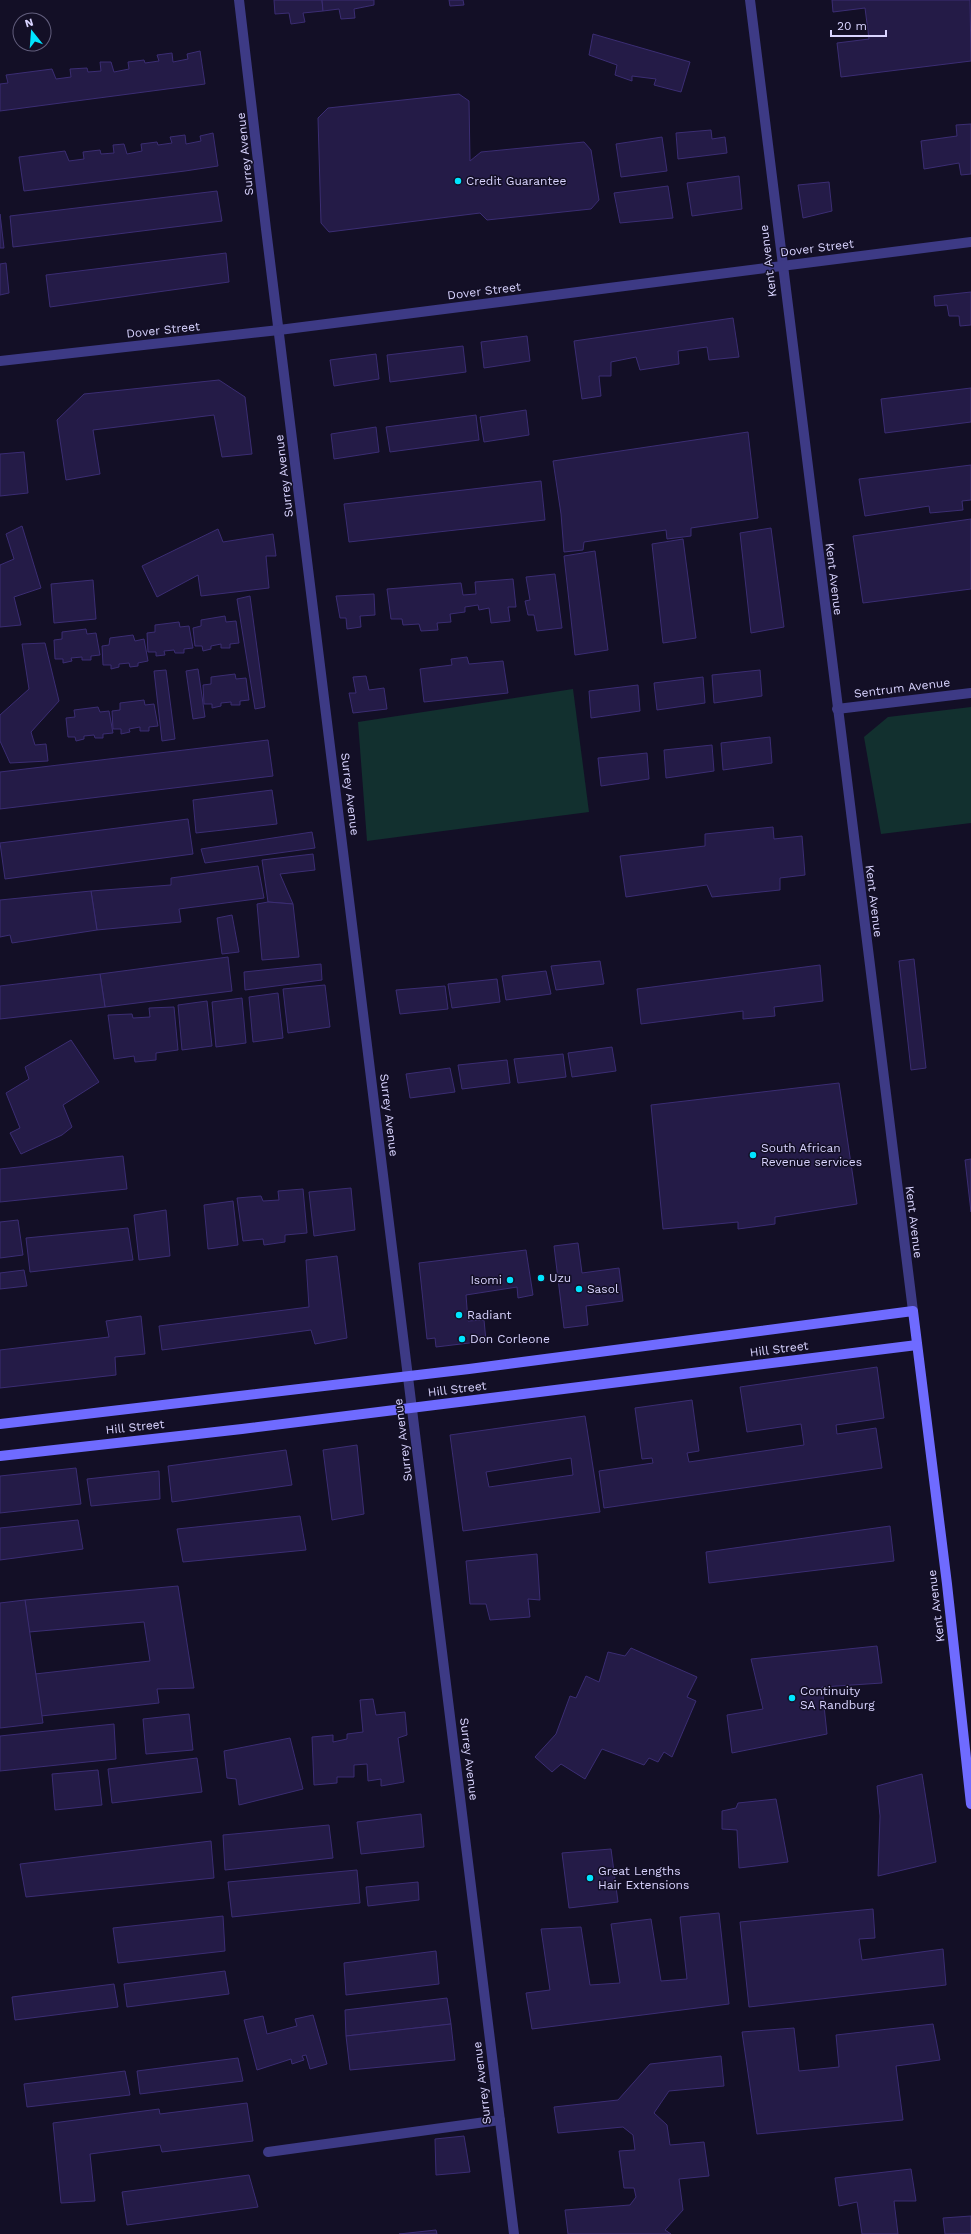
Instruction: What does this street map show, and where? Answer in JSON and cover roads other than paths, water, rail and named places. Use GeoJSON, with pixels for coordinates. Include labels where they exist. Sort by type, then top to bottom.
{"type":"FeatureCollection","features":[{"type":"Feature","properties":{"kind":"main road","name":"Hill Street"},"geometry":{"type":"LineString","coordinates":[[0,1424],[408,1375],[913,1311]]}},
{"type":"Feature","properties":{"kind":"main road","name":"Kent Avenue"},"geometry":{"type":"LineString","coordinates":[[913,1311],[948,1591],[971,1804]]}},
{"type":"Feature","properties":{"kind":"main road","name":"Hill Street"},"geometry":{"type":"LineString","coordinates":[[0,1456],[917,1345]]}},
{"type":"Feature","properties":{"kind":"street","name":"Surrey Avenue"},"geometry":{"type":"LineString","coordinates":[[239,0],[514,2234]]}},
{"type":"Feature","properties":{"kind":"street","name":"Kent Avenue"},"geometry":{"type":"LineString","coordinates":[[750,0],[913,1311]]}},
{"type":"Feature","properties":{"kind":"street","name":"Dover Street"},"geometry":{"type":"LineString","coordinates":[[0,361],[279,330],[971,242]]}},
{"type":"Feature","properties":{"kind":"street","name":"Sentrum Avenue"},"geometry":{"type":"LineString","coordinates":[[837,709],[971,693]]}},
{"type":"Feature","properties":{"kind":"street"},"geometry":{"type":"LineString","coordinates":[[268,2152],[500,2120]]}},
{"type":"Feature","properties":{"kind":"place","name":"Credit Guarantee"},"geometry":{"type":"Point","coordinates":[458,181]}},
{"type":"Feature","properties":{"kind":"place","name":"South African Revenue services"},"geometry":{"type":"Point","coordinates":[753,1155]}},
{"type":"Feature","properties":{"kind":"place","name":"Uzu"},"geometry":{"type":"Point","coordinates":[541,1278]}},
{"type":"Feature","properties":{"kind":"place","name":"Isomi"},"geometry":{"type":"Point","coordinates":[510,1280]}},
{"type":"Feature","properties":{"kind":"place","name":"Sasol"},"geometry":{"type":"Point","coordinates":[579,1289]}},
{"type":"Feature","properties":{"kind":"place","name":"Radiant"},"geometry":{"type":"Point","coordinates":[459,1315]}},
{"type":"Feature","properties":{"kind":"place","name":"Don Corleone"},"geometry":{"type":"Point","coordinates":[462,1339]}},
{"type":"Feature","properties":{"kind":"place","name":"Continuity SA Randburg"},"geometry":{"type":"Point","coordinates":[792,1698]}},
{"type":"Feature","properties":{"kind":"place","name":"Great Lengths Hair Extensions"},"geometry":{"type":"Point","coordinates":[590,1878]}}]}
